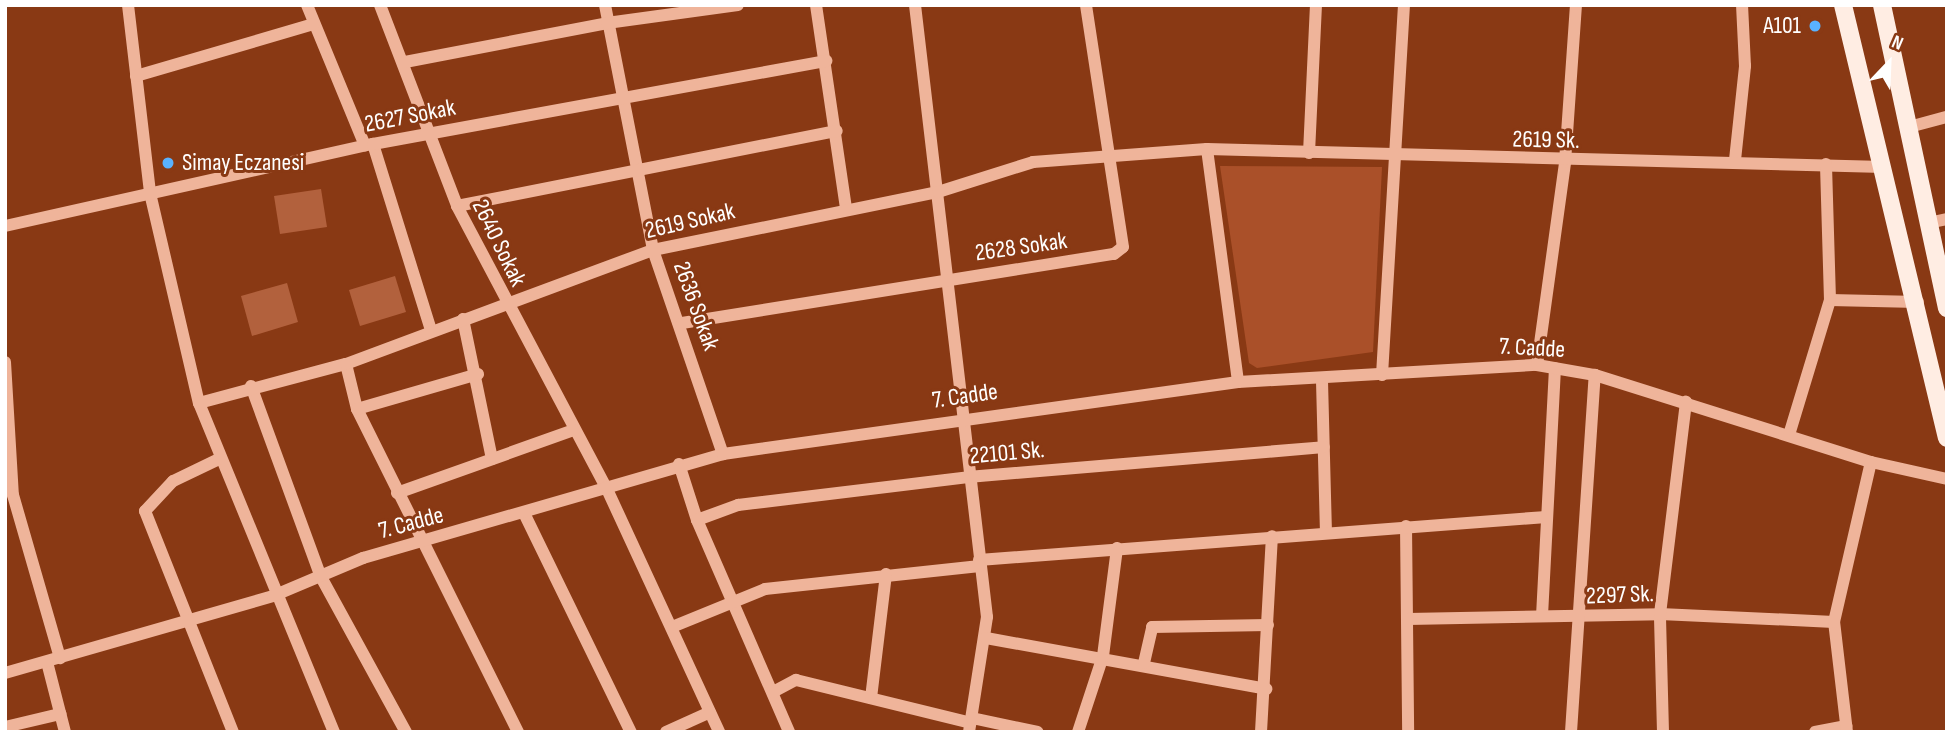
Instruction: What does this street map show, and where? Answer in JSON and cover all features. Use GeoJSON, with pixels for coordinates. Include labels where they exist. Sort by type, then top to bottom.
{"type":"FeatureCollection","features":[{"type":"Feature","properties":{"kind":"main road"},"geometry":{"type":"LineString","coordinates":[[1843,5],[1917,302],[1947,438]]}},
{"type":"Feature","properties":{"kind":"main road"},"geometry":{"type":"LineString","coordinates":[[1882,5],[1947,308]]}},
{"type":"Feature","properties":{"kind":"street"},"geometry":{"type":"LineString","coordinates":[[128,5],[150,193],[199,403],[273,596],[334,732]]}},
{"type":"Feature","properties":{"kind":"street"},"geometry":{"type":"LineString","coordinates":[[307,5],[369,145],[431,330]]}},
{"type":"Feature","properties":{"kind":"street","name":"2640 Sokak"},"geometry":{"type":"LineString","coordinates":[[380,5],[405,62],[457,206],[503,300],[606,487],[719,732]]}},
{"type":"Feature","properties":{"kind":"street","name":"2636 Sokak"},"geometry":{"type":"LineString","coordinates":[[605,5],[653,250],[682,323],[723,454]]}},
{"type":"Feature","properties":{"kind":"street"},"geometry":{"type":"LineString","coordinates":[[405,62],[607,23],[738,5]]}},
{"type":"Feature","properties":{"kind":"street"},"geometry":{"type":"LineString","coordinates":[[816,5],[837,131],[846,208]]}},
{"type":"Feature","properties":{"kind":"street"},"geometry":{"type":"LineString","coordinates":[[915,5],[951,278],[965,416],[968,477],[986,638],[971,724]]}},
{"type":"Feature","properties":{"kind":"street","name":"2628 Sokak"},"geometry":{"type":"LineString","coordinates":[[682,323],[1114,254],[1123,247],[1105,155],[1086,5]]}},
{"type":"Feature","properties":{"kind":"street"},"geometry":{"type":"LineString","coordinates":[[1310,153],[1316,5]]}},
{"type":"Feature","properties":{"kind":"street"},"geometry":{"type":"LineString","coordinates":[[1382,375],[1404,5]]}},
{"type":"Feature","properties":{"kind":"street"},"geometry":{"type":"LineString","coordinates":[[1537,365],[1565,162],[1576,5]]}},
{"type":"Feature","properties":{"kind":"street"},"geometry":{"type":"LineString","coordinates":[[1735,160],[1745,66],[1742,5]]}},
{"type":"Feature","properties":{"kind":"street"},"geometry":{"type":"LineString","coordinates":[[136,76],[314,24]]}},
{"type":"Feature","properties":{"kind":"street","name":"2627 Sokak"},"geometry":{"type":"LineString","coordinates":[[5,226],[369,145],[826,61]]}},
{"type":"Feature","properties":{"kind":"street"},"geometry":{"type":"LineString","coordinates":[[1909,127],[1947,117]]}},
{"type":"Feature","properties":{"kind":"street"},"geometry":{"type":"LineString","coordinates":[[457,206],[837,131]]}},
{"type":"Feature","properties":{"kind":"street"},"geometry":{"type":"LineString","coordinates":[[1207,149],[1238,382]]}},
{"type":"Feature","properties":{"kind":"street","name":"2619 Sokak"},"geometry":{"type":"LineString","coordinates":[[199,403],[251,386],[346,364],[503,300],[653,250],[846,208],[938,192],[1033,162],[1207,149]]}},
{"type":"Feature","properties":{"kind":"street","name":"2619 Sk."},"geometry":{"type":"LineString","coordinates":[[1207,149],[1565,162],[1735,160],[1884,167]]}},
{"type":"Feature","properties":{"kind":"street"},"geometry":{"type":"LineString","coordinates":[[1789,435],[1830,300],[1826,164]]}},
{"type":"Feature","properties":{"kind":"street"},"geometry":{"type":"LineString","coordinates":[[1928,223],[1947,219]]}},
{"type":"Feature","properties":{"kind":"street"},"geometry":{"type":"LineString","coordinates":[[1830,300],[1917,302]]}},
{"type":"Feature","properties":{"kind":"street"},"geometry":{"type":"LineString","coordinates":[[463,318],[478,374],[492,460]]}},
{"type":"Feature","properties":{"kind":"street"},"geometry":{"type":"LineString","coordinates":[[5,362],[9,495],[60,658]]}},
{"type":"Feature","properties":{"kind":"street"},"geometry":{"type":"LineString","coordinates":[[346,364],[357,409],[421,543],[518,732]]}},
{"type":"Feature","properties":{"kind":"street","name":"7. Cadde"},"geometry":{"type":"LineString","coordinates":[[5,673],[273,596],[421,543],[679,464],[723,454],[965,416],[1238,382],[1322,381],[1537,365],[1595,375],[1871,462],[1947,479]]}},
{"type":"Feature","properties":{"kind":"street"},"geometry":{"type":"LineString","coordinates":[[1542,616],[1555,368]]}},
{"type":"Feature","properties":{"kind":"street"},"geometry":{"type":"LineString","coordinates":[[357,409],[478,374]]}},
{"type":"Feature","properties":{"kind":"street"},"geometry":{"type":"LineString","coordinates":[[1571,732],[1595,375]]}},
{"type":"Feature","properties":{"kind":"street"},"geometry":{"type":"LineString","coordinates":[[1322,381],[1326,532]]}},
{"type":"Feature","properties":{"kind":"street"},"geometry":{"type":"LineString","coordinates":[[251,386],[321,577],[406,732]]}},
{"type":"Feature","properties":{"kind":"street"},"geometry":{"type":"LineString","coordinates":[[1663,732],[1660,614],[1686,402]]}},
{"type":"Feature","properties":{"kind":"street"},"geometry":{"type":"LineString","coordinates":[[397,493],[573,430]]}},
{"type":"Feature","properties":{"kind":"street","name":"22101 Sk."},"geometry":{"type":"LineString","coordinates":[[697,520],[738,505],[968,477],[1324,447]]}},
{"type":"Feature","properties":{"kind":"street"},"geometry":{"type":"LineString","coordinates":[[219,459],[173,481],[145,511],[185,622],[233,732]]}},
{"type":"Feature","properties":{"kind":"street"},"geometry":{"type":"LineString","coordinates":[[1815,732],[1846,729],[1834,622],[1871,462]]}},
{"type":"Feature","properties":{"kind":"street"},"geometry":{"type":"LineString","coordinates":[[679,464],[697,520],[789,732]]}},
{"type":"Feature","properties":{"kind":"street"},"geometry":{"type":"LineString","coordinates":[[524,513],[631,732]]}},
{"type":"Feature","properties":{"kind":"street"},"geometry":{"type":"LineString","coordinates":[[672,627],[731,599],[979,563],[1117,548],[1546,517]]}},
{"type":"Feature","properties":{"kind":"street"},"geometry":{"type":"LineString","coordinates":[[1406,526],[1408,732]]}},
{"type":"Feature","properties":{"kind":"street"},"geometry":{"type":"LineString","coordinates":[[1261,732],[1266,689],[1272,536]]}},
{"type":"Feature","properties":{"kind":"street"},"geometry":{"type":"LineString","coordinates":[[1077,732],[1103,656],[1117,548]]}},
{"type":"Feature","properties":{"kind":"street"},"geometry":{"type":"LineString","coordinates":[[871,698],[886,575]]}},
{"type":"Feature","properties":{"kind":"street","name":"2297 Sk."},"geometry":{"type":"LineString","coordinates":[[1408,620],[1660,614],[1834,622]]}},
{"type":"Feature","properties":{"kind":"street"},"geometry":{"type":"LineString","coordinates":[[1144,663],[1152,627],[1268,625]]}},
{"type":"Feature","properties":{"kind":"street"},"geometry":{"type":"LineString","coordinates":[[986,638],[1144,663],[1266,689]]}},
{"type":"Feature","properties":{"kind":"street"},"geometry":{"type":"LineString","coordinates":[[47,662],[65,732]]}},
{"type":"Feature","properties":{"kind":"street"},"geometry":{"type":"LineString","coordinates":[[773,692],[796,680],[971,724],[1038,732]]}},
{"type":"Feature","properties":{"kind":"street"},"geometry":{"type":"LineString","coordinates":[[666,732],[710,712]]}},
{"type":"Feature","properties":{"kind":"street"},"geometry":{"type":"LineString","coordinates":[[5,727],[60,714]]}},
{"type":"Feature","properties":{"kind":"shaded area"},"geometry":{"type":"Polygon","coordinates":[[[1220,166],[1382,167],[1373,352],[1257,368],[1249,363],[1220,166]]]}},
{"type":"Feature","properties":{"kind":"building"},"geometry":{"type":"Polygon","coordinates":[[[321,189],[327,227],[280,234],[274,196],[321,189]]]}},
{"type":"Feature","properties":{"kind":"building"},"geometry":{"type":"Polygon","coordinates":[[[395,276],[406,312],[360,326],[349,290],[395,276]]]}},
{"type":"Feature","properties":{"kind":"building"},"geometry":{"type":"Polygon","coordinates":[[[287,283],[298,322],[252,336],[241,296],[287,283]]]}},
{"type":"Feature","properties":{"kind":"place","name":"A101"},"geometry":{"type":"Point","coordinates":[1815,26]}},
{"type":"Feature","properties":{"kind":"place","name":"Simay Eczanesi"},"geometry":{"type":"Point","coordinates":[168,163]}}]}
